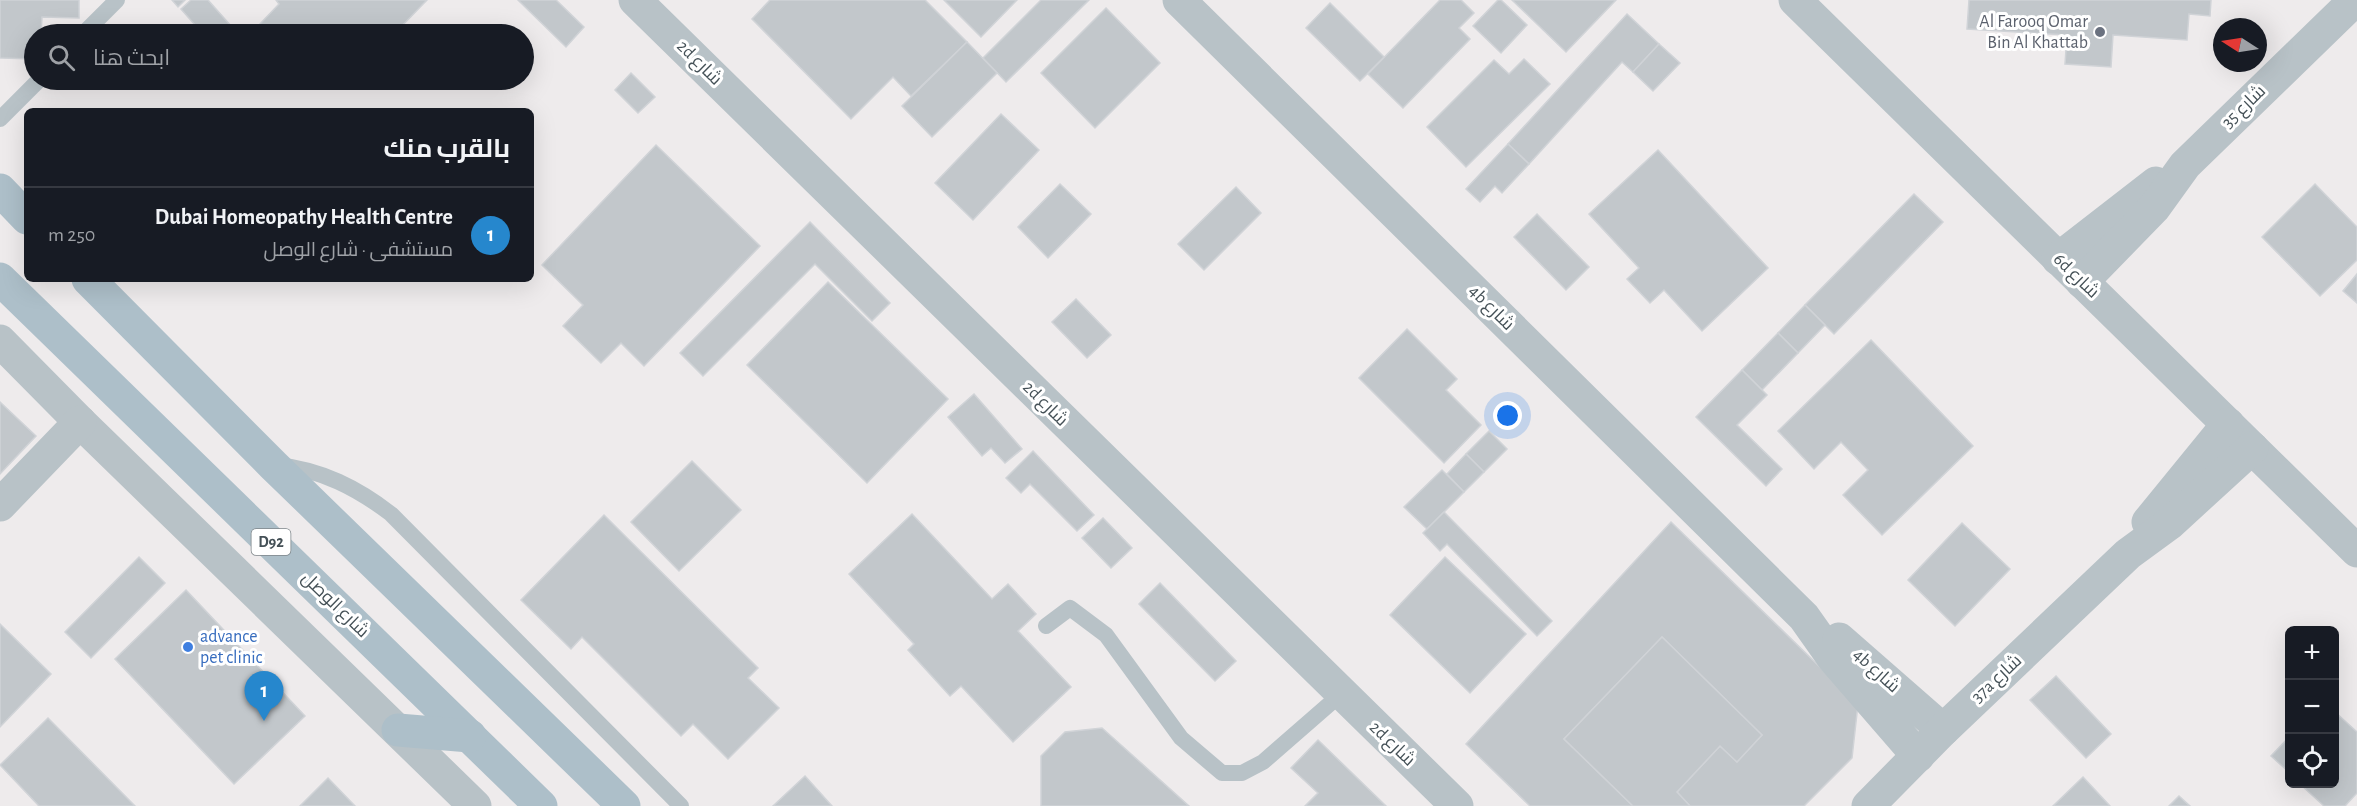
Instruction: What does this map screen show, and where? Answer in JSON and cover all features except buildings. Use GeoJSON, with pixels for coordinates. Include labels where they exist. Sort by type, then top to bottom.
{"type":"FeatureCollection","features":[{"type":"Feature","properties":{"kind":"main road"},"geometry":{"type":"LineString","coordinates":[[0,190],[24,215]]}},
{"type":"Feature","properties":{"kind":"main road","name":"شارع الوصل"},"geometry":{"type":"LineString","coordinates":[[0,279],[541,806]]}},
{"type":"Feature","properties":{"kind":"main road"},"geometry":{"type":"LineString","coordinates":[[91,282],[273,465],[624,806]]}},
{"type":"Feature","properties":{"kind":"main road"},"geometry":{"type":"LineString","coordinates":[[398,730],[470,736]]}},
{"type":"Feature","properties":{"kind":"street","name":"2d شارع"},"geometry":{"type":"LineString","coordinates":[[635,0],[1457,806]]}},
{"type":"Feature","properties":{"kind":"street","name":"4b شارع"},"geometry":{"type":"LineString","coordinates":[[1179,0],[1804,617],[1833,658],[1918,756]]}},
{"type":"Feature","properties":{"kind":"street","name":"شارع 35"},"geometry":{"type":"LineString","coordinates":[[2082,282],[2154,208],[2185,165],[2355,0]]}},
{"type":"Feature","properties":{"kind":"street","name":"6d شارع"},"geometry":{"type":"LineString","coordinates":[[1811,6],[2058,259],[2357,551]]}},
{"type":"Feature","properties":{"kind":"street","name":"شارع 35"},"geometry":{"type":"LineString","coordinates":[[2058,259],[2143,192],[2185,165]]}},
{"type":"Feature","properties":{"kind":"street"},"geometry":{"type":"LineString","coordinates":[[0,341],[80,422],[475,806]]}},
{"type":"Feature","properties":{"kind":"street"},"geometry":{"type":"LineString","coordinates":[[0,505],[80,422]]}},
{"type":"Feature","properties":{"kind":"street","name":"37a شارع"},"geometry":{"type":"LineString","coordinates":[[2128,554],[2157,509],[2228,424]]}},
{"type":"Feature","properties":{"kind":"street","name":"37a شارع"},"geometry":{"type":"LineString","coordinates":[[1868,806],[1943,730],[2128,554],[2163,530],[2252,448]]}},
{"type":"Feature","properties":{"kind":"street","name":"4b شارع"},"geometry":{"type":"LineString","coordinates":[[1804,617],[1849,647],[1943,730]]}},
{"type":"Feature","properties":{"kind":"lane"},"geometry":{"type":"LineString","coordinates":[[93,24],[117,0]]}},
{"type":"Feature","properties":{"kind":"lane"},"geometry":{"type":"LineString","coordinates":[[0,119],[29,90]]}},
{"type":"Feature","properties":{"kind":"lane"},"geometry":{"type":"LineString","coordinates":[[273,465],[323,474],[370,498],[391,514],[681,806]]}},
{"type":"Feature","properties":{"kind":"lane"},"geometry":{"type":"LineString","coordinates":[[1047,626],[1070,608],[1106,634],[1181,738],[1222,773],[1242,773],[1263,762],[1341,694]]}},
{"type":"Feature","properties":{"kind":"place","name":"Al Farooq Omar Bin Al Khattab"},"geometry":{"type":"Point","coordinates":[2100,32]}},
{"type":"Feature","properties":{"kind":"place","name":"advance pet clinic"},"geometry":{"type":"Point","coordinates":[188,647]}},
{"type":"Feature","properties":{"kind":"place","name":"Dubai Homeopathy Health Centre"},"geometry":{"type":"Point","coordinates":[264,721]}}]}
